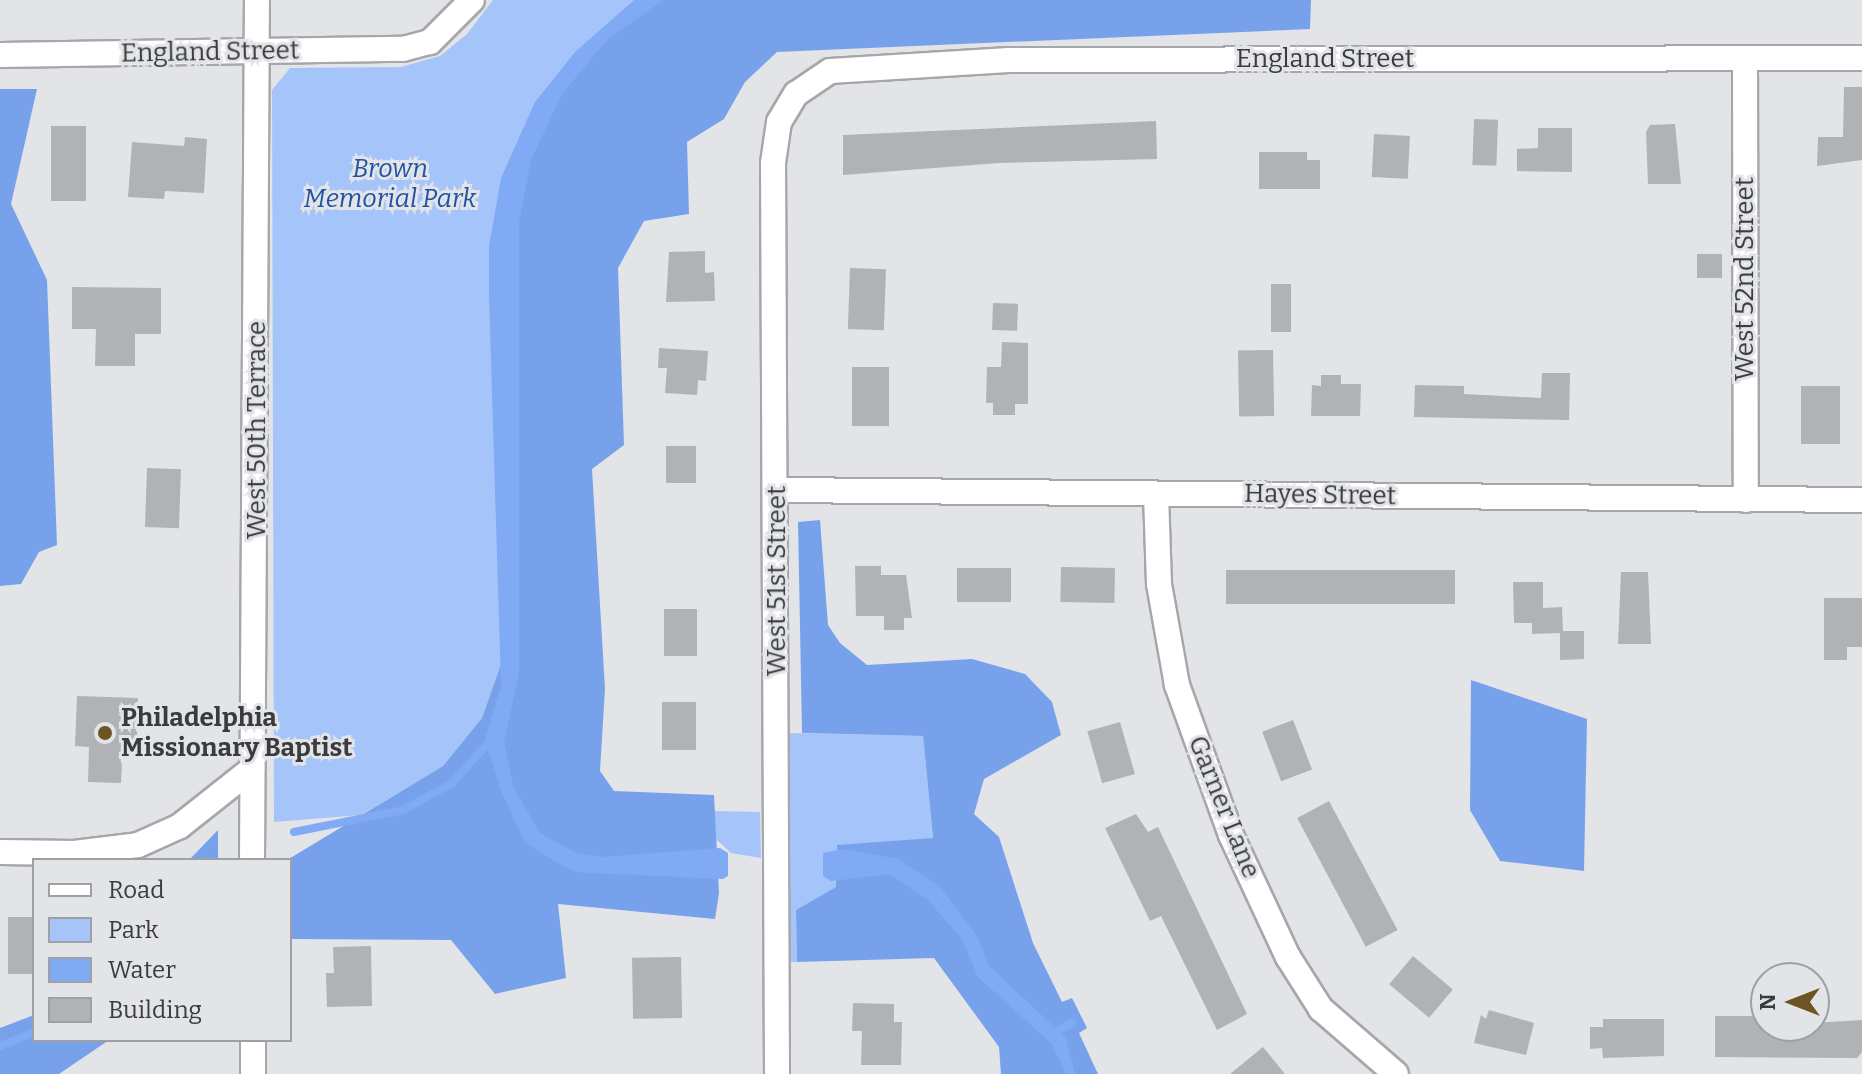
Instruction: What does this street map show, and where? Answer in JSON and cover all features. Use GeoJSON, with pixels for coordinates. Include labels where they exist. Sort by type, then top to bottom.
{"type":"FeatureCollection","features":[{"type":"Feature","properties":{"kind":"street","name":"West 50th Terrace"},"geometry":{"type":"LineString","coordinates":[[252,858],[257,0]]}},
{"type":"Feature","properties":{"kind":"street","name":"England Street"},"geometry":{"type":"LineString","coordinates":[[0,55],[421,47],[472,0]]}},
{"type":"Feature","properties":{"kind":"street","name":"West 52nd Street"},"geometry":{"type":"LineString","coordinates":[[1745,58],[1746,500]]}},
{"type":"Feature","properties":{"kind":"street","name":"England Street"},"geometry":{"type":"LineString","coordinates":[[796,94],[830,71],[933,62],[1862,58]]}},
{"type":"Feature","properties":{"kind":"street","name":"West 51st Street"},"geometry":{"type":"LineString","coordinates":[[777,1074],[778,490],[773,163],[779,122],[796,94]]}},
{"type":"Feature","properties":{"kind":"street","name":"Hayes Street"},"geometry":{"type":"LineString","coordinates":[[778,490],[1862,500]]}},
{"type":"Feature","properties":{"kind":"street","name":"Garner Lane"},"geometry":{"type":"LineString","coordinates":[[1156,494],[1159,584],[1177,685],[1231,835],[1288,957],[1321,1009],[1396,1074]]}},
{"type":"Feature","properties":{"kind":"street"},"geometry":{"type":"LineString","coordinates":[[0,852],[87,852],[138,845],[180,826],[252,769]]}},
{"type":"Feature","properties":{"kind":"street"},"geometry":{"type":"LineString","coordinates":[[253,1042],[253,1074]]}},
{"type":"Feature","properties":{"kind":"green space","name":"Brown Memorial Park"},"geometry":{"type":"Polygon","coordinates":[[[493,0],[637,0],[531,111],[493,251],[500,647],[565,649],[561,745],[578,785],[627,809],[760,812],[761,858],[731,853],[718,841],[696,832],[624,832],[570,815],[541,761],[541,664],[501,664],[482,718],[443,766],[361,815],[274,822],[272,90],[290,68],[401,67],[440,56],[467,34],[493,0]]]}},
{"type":"Feature","properties":{"kind":"green space"},"geometry":{"type":"Polygon","coordinates":[[[790,733],[923,736],[933,839],[796,910],[797,962],[788,962],[790,733]]]}},
{"type":"Feature","properties":{"kind":"shaded area"},"geometry":{"type":"Polygon","coordinates":[[[636,0],[1311,0],[1310,29],[777,52],[745,82],[724,119],[687,142],[689,214],[644,221],[618,268],[624,445],[592,469],[605,689],[600,771],[614,791],[714,795],[719,893],[715,919],[558,904],[566,978],[495,994],[451,940],[292,939],[290,858],[443,766],[482,718],[501,664],[492,254],[531,111],[636,0]]]}},
{"type":"Feature","properties":{"kind":"shaded area"},"geometry":{"type":"Polygon","coordinates":[[[0,89],[37,89],[11,204],[47,280],[57,545],[39,552],[21,584],[0,586],[0,89]]]}},
{"type":"Feature","properties":{"kind":"shaded area"},"geometry":{"type":"Polygon","coordinates":[[[820,520],[828,625],[840,643],[867,665],[972,659],[1025,674],[1052,702],[1061,735],[984,779],[974,814],[999,837],[1033,943],[1062,1002],[1072,998],[1087,1028],[1079,1033],[1098,1074],[1001,1074],[999,1047],[934,958],[797,962],[796,910],[836,887],[837,845],[933,838],[923,736],[802,733],[798,522],[820,520]]]}},
{"type":"Feature","properties":{"kind":"shaded area"},"geometry":{"type":"Polygon","coordinates":[[[1471,680],[1587,719],[1584,871],[1500,861],[1470,810],[1471,680]]]}},
{"type":"Feature","properties":{"kind":"shaded area"},"geometry":{"type":"Polygon","coordinates":[[[218,830],[218,858],[191,858],[218,830]]]}},
{"type":"Feature","properties":{"kind":"shaded area"},"geometry":{"type":"Polygon","coordinates":[[[32,1016],[32,1042],[106,1042],[59,1074],[0,1074],[0,1028],[32,1016]]]}},
{"type":"Feature","properties":{"kind":"water"},"geometry":{"type":"Polygon","coordinates":[[[634,0],[663,0],[607,40],[562,94],[531,160],[519,223],[519,674],[504,742],[514,788],[540,833],[576,853],[602,857],[720,848],[728,853],[728,876],[723,879],[575,872],[550,858],[525,842],[501,791],[485,739],[501,687],[489,246],[501,178],[535,102],[575,52],[634,0]]]}},
{"type":"Feature","properties":{"kind":"water"},"geometry":{"type":"Polygon","coordinates":[[[843,849],[898,859],[939,886],[978,938],[988,965],[1066,1038],[1075,1074],[1066,1074],[1052,1044],[978,977],[962,939],[927,899],[890,874],[831,881],[823,876],[823,853],[843,849]]]}},
{"type":"Feature","properties":{"kind":"building"},"geometry":{"type":"Polygon","coordinates":[[[1844,87],[1862,87],[1862,160],[1817,166],[1818,137],[1843,137],[1844,87]]]}},
{"type":"Feature","properties":{"kind":"building"},"geometry":{"type":"Polygon","coordinates":[[[1474,119],[1498,120],[1496,166],[1472,165],[1474,119]]]}},
{"type":"Feature","properties":{"kind":"building"},"geometry":{"type":"Polygon","coordinates":[[[1156,121],[1157,159],[999,163],[843,175],[843,135],[1156,121]]]}},
{"type":"Feature","properties":{"kind":"building"},"geometry":{"type":"Polygon","coordinates":[[[1675,124],[1681,184],[1648,184],[1646,132],[1650,125],[1675,124]]]}},
{"type":"Feature","properties":{"kind":"building"},"geometry":{"type":"Polygon","coordinates":[[[51,126],[86,126],[86,201],[51,201],[51,126]]]}},
{"type":"Feature","properties":{"kind":"building"},"geometry":{"type":"Polygon","coordinates":[[[1538,128],[1572,128],[1572,172],[1517,171],[1517,149],[1538,148],[1538,128]]]}},
{"type":"Feature","properties":{"kind":"building"},"geometry":{"type":"Polygon","coordinates":[[[1374,134],[1410,136],[1408,179],[1372,177],[1374,134]]]}},
{"type":"Feature","properties":{"kind":"building"},"geometry":{"type":"Polygon","coordinates":[[[185,137],[207,139],[204,193],[165,191],[164,199],[128,197],[132,142],[184,146],[185,137]]]}},
{"type":"Feature","properties":{"kind":"building"},"geometry":{"type":"Polygon","coordinates":[[[1259,152],[1307,152],[1307,160],[1320,160],[1320,189],[1259,189],[1259,152]]]}},
{"type":"Feature","properties":{"kind":"building"},"geometry":{"type":"Polygon","coordinates":[[[705,251],[705,273],[714,272],[715,301],[666,302],[669,252],[705,251]]]}},
{"type":"Feature","properties":{"kind":"building"},"geometry":{"type":"Polygon","coordinates":[[[1697,254],[1722,254],[1722,278],[1697,278],[1697,254]]]}},
{"type":"Feature","properties":{"kind":"building"},"geometry":{"type":"Polygon","coordinates":[[[850,268],[886,269],[884,330],[848,329],[850,268]]]}},
{"type":"Feature","properties":{"kind":"building"},"geometry":{"type":"Polygon","coordinates":[[[1271,284],[1291,284],[1291,332],[1271,332],[1271,284]]]}},
{"type":"Feature","properties":{"kind":"building"},"geometry":{"type":"Polygon","coordinates":[[[72,287],[161,288],[161,334],[135,334],[135,366],[95,366],[96,329],[72,329],[72,287]]]}},
{"type":"Feature","properties":{"kind":"building"},"geometry":{"type":"Polygon","coordinates":[[[993,303],[1018,304],[1017,331],[992,330],[993,303]]]}},
{"type":"Feature","properties":{"kind":"building"},"geometry":{"type":"Polygon","coordinates":[[[1002,342],[1028,343],[1028,404],[1015,404],[1015,415],[993,415],[993,403],[986,403],[987,367],[1001,367],[1002,342]]]}},
{"type":"Feature","properties":{"kind":"building"},"geometry":{"type":"Polygon","coordinates":[[[659,348],[708,351],[706,381],[698,380],[697,395],[665,393],[667,368],[658,368],[659,348]]]}},
{"type":"Feature","properties":{"kind":"building"},"geometry":{"type":"Polygon","coordinates":[[[1273,350],[1274,416],[1239,417],[1238,351],[1273,350]]]}},
{"type":"Feature","properties":{"kind":"building"},"geometry":{"type":"Polygon","coordinates":[[[852,367],[889,367],[889,426],[852,426],[852,367]]]}},
{"type":"Feature","properties":{"kind":"building"},"geometry":{"type":"Polygon","coordinates":[[[1542,373],[1570,373],[1569,420],[1414,417],[1415,385],[1464,386],[1464,394],[1541,398],[1542,373]]]}},
{"type":"Feature","properties":{"kind":"building"},"geometry":{"type":"Polygon","coordinates":[[[1321,375],[1341,375],[1341,384],[1361,384],[1360,416],[1311,416],[1312,385],[1321,386],[1321,375]]]}},
{"type":"Feature","properties":{"kind":"building"},"geometry":{"type":"Polygon","coordinates":[[[1801,386],[1840,386],[1840,444],[1801,444],[1801,386]]]}},
{"type":"Feature","properties":{"kind":"building"},"geometry":{"type":"Polygon","coordinates":[[[666,446],[696,446],[696,483],[666,483],[666,446]]]}},
{"type":"Feature","properties":{"kind":"building"},"geometry":{"type":"Polygon","coordinates":[[[147,468],[181,469],[179,528],[145,527],[147,468]]]}},
{"type":"Feature","properties":{"kind":"building"},"geometry":{"type":"Polygon","coordinates":[[[855,566],[881,566],[881,575],[906,575],[912,618],[904,618],[904,630],[884,630],[884,616],[856,616],[855,566]]]}},
{"type":"Feature","properties":{"kind":"building"},"geometry":{"type":"Polygon","coordinates":[[[1061,567],[1115,568],[1114,603],[1060,602],[1061,567]]]}},
{"type":"Feature","properties":{"kind":"building"},"geometry":{"type":"Polygon","coordinates":[[[957,568],[1011,568],[1011,602],[957,602],[957,568]]]}},
{"type":"Feature","properties":{"kind":"building"},"geometry":{"type":"Polygon","coordinates":[[[1226,570],[1455,570],[1455,604],[1226,604],[1226,570]]]}},
{"type":"Feature","properties":{"kind":"building"},"geometry":{"type":"Polygon","coordinates":[[[1621,572],[1648,572],[1651,644],[1618,644],[1621,572]]]}},
{"type":"Feature","properties":{"kind":"building"},"geometry":{"type":"Polygon","coordinates":[[[1513,582],[1543,582],[1543,608],[1562,607],[1563,631],[1584,631],[1584,659],[1560,660],[1560,633],[1532,634],[1532,623],[1514,623],[1513,582]]]}},
{"type":"Feature","properties":{"kind":"building"},"geometry":{"type":"Polygon","coordinates":[[[1824,598],[1862,598],[1862,647],[1847,647],[1847,660],[1824,660],[1824,598]]]}},
{"type":"Feature","properties":{"kind":"building"},"geometry":{"type":"Polygon","coordinates":[[[664,609],[697,609],[697,656],[664,656],[664,609]]]}},
{"type":"Feature","properties":{"kind":"building"},"geometry":{"type":"Polygon","coordinates":[[[77,696],[138,698],[137,743],[123,742],[121,783],[88,782],[89,747],[75,746],[77,696]]]}},
{"type":"Feature","properties":{"kind":"building"},"geometry":{"type":"Polygon","coordinates":[[[662,702],[696,702],[696,750],[662,750],[662,702]]]}},
{"type":"Feature","properties":{"kind":"building"},"geometry":{"type":"Polygon","coordinates":[[[1293,720],[1312,769],[1281,781],[1262,732],[1293,720]]]}},
{"type":"Feature","properties":{"kind":"building"},"geometry":{"type":"Polygon","coordinates":[[[1120,722],[1135,774],[1102,783],[1087,731],[1120,722]]]}},
{"type":"Feature","properties":{"kind":"building"},"geometry":{"type":"Polygon","coordinates":[[[1329,801],[1398,930],[1366,947],[1297,818],[1329,801]]]}},
{"type":"Feature","properties":{"kind":"building"},"geometry":{"type":"Polygon","coordinates":[[[1136,814],[1148,832],[1158,827],[1247,1014],[1217,1030],[1161,916],[1150,921],[1105,828],[1136,814]]]}},
{"type":"Feature","properties":{"kind":"building"},"geometry":{"type":"Polygon","coordinates":[[[8,917],[32,917],[32,974],[8,974],[8,917]]]}},
{"type":"Feature","properties":{"kind":"building"},"geometry":{"type":"Polygon","coordinates":[[[371,946],[372,1006],[327,1007],[326,973],[334,973],[333,947],[371,946]]]}},
{"type":"Feature","properties":{"kind":"building"},"geometry":{"type":"Polygon","coordinates":[[[1413,956],[1453,989],[1429,1018],[1389,984],[1413,956]]]}},
{"type":"Feature","properties":{"kind":"building"},"geometry":{"type":"Polygon","coordinates":[[[681,957],[682,1018],[633,1019],[632,958],[681,957]]]}},
{"type":"Feature","properties":{"kind":"building"},"geometry":{"type":"Polygon","coordinates":[[[853,1003],[894,1004],[894,1022],[902,1022],[901,1065],[861,1065],[862,1031],[852,1031],[853,1003]]]}},
{"type":"Feature","properties":{"kind":"building"},"geometry":{"type":"Polygon","coordinates":[[[1489,1010],[1534,1023],[1526,1055],[1474,1043],[1481,1015],[1486,1019],[1489,1010]]]}},
{"type":"Feature","properties":{"kind":"building"},"geometry":{"type":"Polygon","coordinates":[[[1715,1016],[1750,1016],[1750,1042],[1830,1042],[1830,1022],[1862,1020],[1862,1052],[1857,1058],[1715,1057],[1715,1016]]]}},
{"type":"Feature","properties":{"kind":"building"},"geometry":{"type":"Polygon","coordinates":[[[1603,1019],[1664,1019],[1664,1056],[1603,1058],[1602,1048],[1590,1049],[1590,1027],[1603,1027],[1603,1019]]]}},
{"type":"Feature","properties":{"kind":"building"},"geometry":{"type":"Polygon","coordinates":[[[1263,1047],[1285,1074],[1230,1074],[1263,1047]]]}},
{"type":"Feature","properties":{"kind":"waterway"},"geometry":{"type":"LineString","coordinates":[[294,832],[403,810],[452,783],[492,739]]}},
{"type":"Feature","properties":{"kind":"waterway"},"geometry":{"type":"LineString","coordinates":[[1052,1034],[1072,1023]]}},
{"type":"Feature","properties":{"kind":"waterway"},"geometry":{"type":"LineString","coordinates":[[0,1046],[32,1033]]}},
{"type":"Feature","properties":{"kind":"place","name":"Philadelphia Missionary Baptist"},"geometry":{"type":"Point","coordinates":[105,733]}}]}
